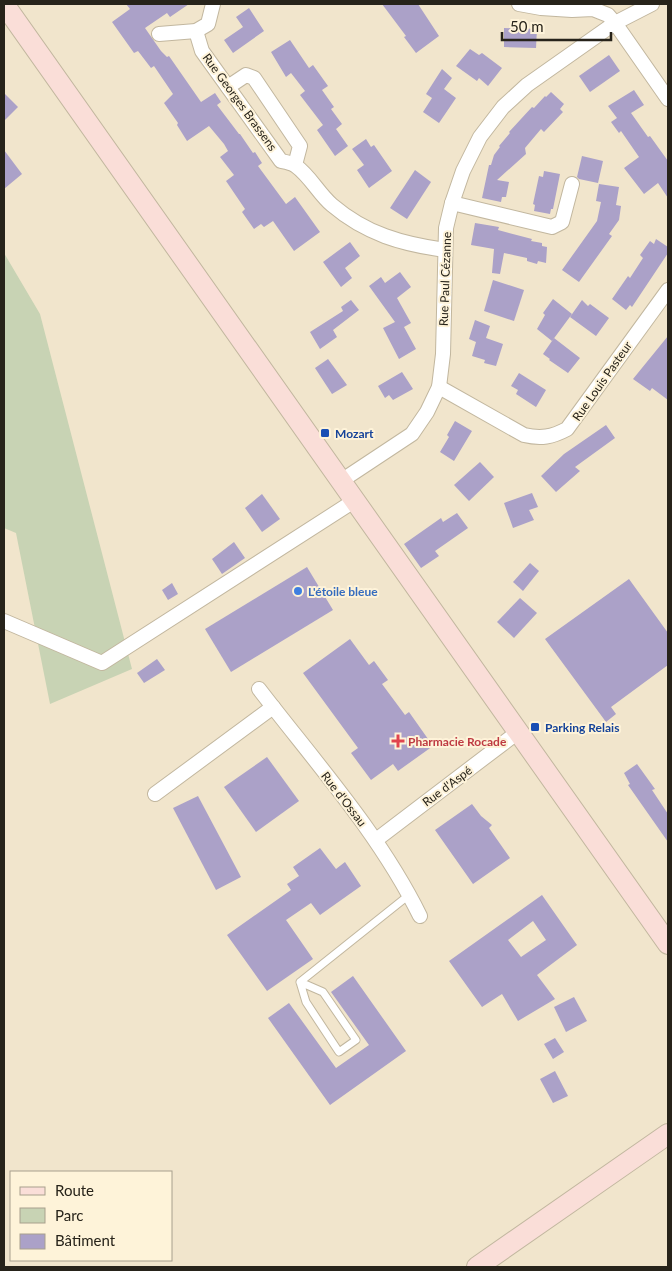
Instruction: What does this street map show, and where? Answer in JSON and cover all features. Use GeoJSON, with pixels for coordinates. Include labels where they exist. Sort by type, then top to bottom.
{"type":"FeatureCollection","features":[{"type":"Feature","properties":{"kind":"main road"},"geometry":{"type":"LineString","coordinates":[[4,4],[668,944]]}},
{"type":"Feature","properties":{"kind":"main road"},"geometry":{"type":"LineString","coordinates":[[477,1267],[668,1134]]}},
{"type":"Feature","properties":{"kind":"street"},"geometry":{"type":"LineString","coordinates":[[159,34],[196,31],[208,24],[213,4]]}},
{"type":"Feature","properties":{"kind":"street"},"geometry":{"type":"LineString","coordinates":[[519,4],[541,8],[593,9],[608,15],[615,22],[668,99]]}},
{"type":"Feature","properties":{"kind":"street","name":"Rue Paul Cézanne"},"geometry":{"type":"LineString","coordinates":[[340,481],[412,434],[427,412],[439,387],[443,354],[446,228],[463,171],[480,137],[503,107],[526,85],[615,22],[652,4]]}},
{"type":"Feature","properties":{"kind":"street","name":"Rue Georges Brassens"},"geometry":{"type":"LineString","coordinates":[[196,31],[202,51],[282,161],[295,165],[332,205],[384,237],[409,244],[445,250]]}},
{"type":"Feature","properties":{"kind":"street"},"geometry":{"type":"LineString","coordinates":[[228,87],[246,74],[254,78],[300,146],[295,165]]}},
{"type":"Feature","properties":{"kind":"street"},"geometry":{"type":"LineString","coordinates":[[452,203],[552,227],[562,222],[572,184]]}},
{"type":"Feature","properties":{"kind":"street","name":"Rue Louis Pasteur"},"geometry":{"type":"LineString","coordinates":[[439,387],[524,435],[537,438],[554,436],[568,428],[573,422],[668,290]]}},
{"type":"Feature","properties":{"kind":"street"},"geometry":{"type":"LineString","coordinates":[[4,621],[102,664],[354,501]]}},
{"type":"Feature","properties":{"kind":"street","name":"Rue d'Ossau"},"geometry":{"type":"LineString","coordinates":[[259,689],[376,840],[409,894],[420,916]]}},
{"type":"Feature","properties":{"kind":"street"},"geometry":{"type":"LineString","coordinates":[[155,794],[273,707]]}},
{"type":"Feature","properties":{"kind":"street","name":"Rue d'Aspé"},"geometry":{"type":"LineString","coordinates":[[376,840],[518,732]]}},
{"type":"Feature","properties":{"kind":"lane"},"geometry":{"type":"LineString","coordinates":[[300,982],[409,894]]}},
{"type":"Feature","properties":{"kind":"lane"},"geometry":{"type":"LineString","coordinates":[[300,982],[323,992],[356,1040],[339,1052],[306,1002],[300,982]]}},
{"type":"Feature","properties":{"kind":"green space"},"geometry":{"type":"Polygon","coordinates":[[[4,253],[40,314],[132,669],[50,704],[16,533],[4,528],[4,253]]]}},
{"type":"Feature","properties":{"kind":"building"},"geometry":{"type":"Polygon","coordinates":[[[126,4],[189,4],[170,17],[167,13],[145,28],[161,51],[167,57],[169,56],[201,102],[215,93],[221,102],[217,105],[253,153],[255,152],[262,163],[258,166],[286,204],[295,197],[320,232],[294,251],[273,221],[264,227],[261,224],[254,229],[242,212],[245,209],[226,181],[234,175],[220,157],[228,151],[224,144],[209,126],[187,141],[177,125],[178,123],[164,103],[173,94],[154,66],[151,68],[138,51],[134,53],[112,22],[130,9],[126,4]]]}},
{"type":"Feature","properties":{"kind":"building"},"geometry":{"type":"Polygon","coordinates":[[[382,4],[418,4],[439,36],[416,53],[382,4]]]}},
{"type":"Feature","properties":{"kind":"building"},"geometry":{"type":"Polygon","coordinates":[[[249,8],[264,31],[233,53],[224,40],[243,27],[236,17],[249,8]]]}},
{"type":"Feature","properties":{"kind":"building"},"geometry":{"type":"Polygon","coordinates":[[[504,28],[537,29],[536,48],[504,47],[504,28]]]}},
{"type":"Feature","properties":{"kind":"building"},"geometry":{"type":"Polygon","coordinates":[[[290,40],[309,68],[313,65],[328,86],[322,90],[334,107],[331,109],[342,124],[336,129],[348,146],[335,156],[317,130],[323,125],[300,95],[305,91],[291,73],[286,77],[271,52],[290,40]]]}},
{"type":"Feature","properties":{"kind":"building"},"geometry":{"type":"Polygon","coordinates":[[[470,49],[479,55],[482,53],[502,68],[488,86],[479,78],[477,81],[456,66],[470,49]]]}},
{"type":"Feature","properties":{"kind":"building"},"geometry":{"type":"Polygon","coordinates":[[[609,55],[620,71],[590,92],[579,76],[609,55]]]}},
{"type":"Feature","properties":{"kind":"building"},"geometry":{"type":"Polygon","coordinates":[[[442,69],[452,78],[444,89],[456,98],[439,123],[423,112],[432,98],[426,94],[442,69]]]}},
{"type":"Feature","properties":{"kind":"building"},"geometry":{"type":"Polygon","coordinates":[[[634,90],[644,105],[631,113],[668,161],[668,198],[658,183],[644,194],[624,168],[639,157],[621,131],[619,133],[611,122],[617,118],[608,106],[634,90]]]}},
{"type":"Feature","properties":{"kind":"building"},"geometry":{"type":"Polygon","coordinates":[[[551,92],[564,104],[560,109],[563,112],[544,132],[541,129],[525,148],[526,154],[497,180],[509,182],[506,197],[502,197],[501,202],[482,198],[489,165],[491,165],[499,146],[532,107],[534,108],[551,92]]]}},
{"type":"Feature","properties":{"kind":"building"},"geometry":{"type":"Polygon","coordinates":[[[4,93],[18,107],[4,121],[4,93]]]}},
{"type":"Feature","properties":{"kind":"building"},"geometry":{"type":"Polygon","coordinates":[[[366,139],[371,147],[374,145],[392,171],[369,188],[357,170],[364,165],[352,149],[366,139]]]}},
{"type":"Feature","properties":{"kind":"building"},"geometry":{"type":"Polygon","coordinates":[[[4,150],[22,174],[4,189],[4,150]]]}},
{"type":"Feature","properties":{"kind":"building"},"geometry":{"type":"Polygon","coordinates":[[[582,156],[603,161],[598,183],[577,177],[582,156]]]}},
{"type":"Feature","properties":{"kind":"building"},"geometry":{"type":"Polygon","coordinates":[[[415,170],[431,182],[407,219],[390,208],[415,170]]]}},
{"type":"Feature","properties":{"kind":"building"},"geometry":{"type":"Polygon","coordinates":[[[544,171],[560,174],[553,209],[551,209],[550,214],[534,211],[535,205],[533,204],[539,176],[543,177],[544,171]]]}},
{"type":"Feature","properties":{"kind":"building"},"geometry":{"type":"Polygon","coordinates":[[[599,184],[619,187],[616,205],[621,206],[619,220],[609,234],[612,236],[579,282],[562,270],[597,221],[601,202],[596,201],[599,184]]]}},
{"type":"Feature","properties":{"kind":"building"},"geometry":{"type":"Polygon","coordinates":[[[475,223],[499,227],[498,230],[542,243],[542,246],[547,247],[546,263],[538,261],[537,264],[527,261],[527,258],[504,253],[500,274],[492,273],[494,249],[471,245],[475,223]]]}},
{"type":"Feature","properties":{"kind":"building"},"geometry":{"type":"Polygon","coordinates":[[[656,239],[668,247],[668,253],[632,307],[630,305],[626,310],[612,299],[628,276],[630,278],[643,258],[640,255],[650,241],[654,244],[656,239]]]}},
{"type":"Feature","properties":{"kind":"building"},"geometry":{"type":"Polygon","coordinates":[[[350,242],[360,256],[345,268],[352,278],[341,287],[323,262],[350,242]]]}},
{"type":"Feature","properties":{"kind":"building"},"geometry":{"type":"Polygon","coordinates":[[[400,272],[411,287],[397,298],[411,323],[404,327],[416,349],[399,359],[383,328],[395,322],[369,286],[381,277],[385,283],[400,272]]]}},
{"type":"Feature","properties":{"kind":"building"},"geometry":{"type":"Polygon","coordinates":[[[493,280],[524,290],[514,321],[484,311],[493,280]]]}},
{"type":"Feature","properties":{"kind":"building"},"geometry":{"type":"Polygon","coordinates":[[[553,299],[572,314],[552,341],[537,329],[545,315],[543,313],[553,299]]]}},
{"type":"Feature","properties":{"kind":"building"},"geometry":{"type":"Polygon","coordinates":[[[351,300],[359,310],[333,330],[337,337],[320,349],[310,332],[343,311],[341,307],[351,300]]]}},
{"type":"Feature","properties":{"kind":"building"},"geometry":{"type":"Polygon","coordinates":[[[582,300],[588,306],[590,304],[609,318],[596,336],[570,317],[582,300]]]}},
{"type":"Feature","properties":{"kind":"building"},"geometry":{"type":"Polygon","coordinates":[[[475,320],[490,326],[486,338],[503,344],[496,366],[484,363],[485,360],[472,356],[476,342],[469,339],[475,320]]]}},
{"type":"Feature","properties":{"kind":"building"},"geometry":{"type":"Polygon","coordinates":[[[668,336],[668,400],[652,388],[650,391],[633,379],[668,336]]]}},
{"type":"Feature","properties":{"kind":"building"},"geometry":{"type":"Polygon","coordinates":[[[554,338],[580,358],[568,373],[543,354],[554,338]]]}},
{"type":"Feature","properties":{"kind":"building"},"geometry":{"type":"Polygon","coordinates":[[[328,359],[347,385],[332,394],[315,368],[328,359]]]}},
{"type":"Feature","properties":{"kind":"building"},"geometry":{"type":"Polygon","coordinates":[[[402,372],[413,389],[393,400],[389,395],[385,398],[378,386],[402,372]]]}},
{"type":"Feature","properties":{"kind":"building"},"geometry":{"type":"Polygon","coordinates":[[[519,373],[546,390],[536,407],[516,394],[518,390],[511,386],[519,373]]]}},
{"type":"Feature","properties":{"kind":"building"},"geometry":{"type":"Polygon","coordinates":[[[455,421],[472,431],[454,461],[440,452],[449,437],[447,435],[455,421]]]}},
{"type":"Feature","properties":{"kind":"building"},"geometry":{"type":"Polygon","coordinates":[[[606,425],[615,438],[575,467],[580,471],[556,492],[541,476],[564,454],[606,425]]]}},
{"type":"Feature","properties":{"kind":"building"},"geometry":{"type":"Polygon","coordinates":[[[480,462],[494,477],[469,501],[454,485],[480,462]]]}},
{"type":"Feature","properties":{"kind":"building"},"geometry":{"type":"Polygon","coordinates":[[[532,493],[538,507],[529,510],[534,520],[513,528],[504,503],[532,493]]]}},
{"type":"Feature","properties":{"kind":"building"},"geometry":{"type":"Polygon","coordinates":[[[262,494],[280,519],[262,532],[245,508],[262,494]]]}},
{"type":"Feature","properties":{"kind":"building"},"geometry":{"type":"Polygon","coordinates":[[[457,513],[468,528],[435,551],[439,556],[421,568],[404,544],[441,518],[443,522],[457,513]]]}},
{"type":"Feature","properties":{"kind":"building"},"geometry":{"type":"Polygon","coordinates":[[[234,542],[245,558],[222,574],[212,559],[234,542]]]}},
{"type":"Feature","properties":{"kind":"building"},"geometry":{"type":"Polygon","coordinates":[[[530,563],[539,571],[523,591],[513,582],[530,563]]]}},
{"type":"Feature","properties":{"kind":"building"},"geometry":{"type":"Polygon","coordinates":[[[307,567],[333,610],[231,672],[205,629],[307,567]]]}},
{"type":"Feature","properties":{"kind":"building"},"geometry":{"type":"Polygon","coordinates":[[[629,579],[668,633],[668,665],[611,707],[616,714],[606,722],[545,639],[629,579]]]}},
{"type":"Feature","properties":{"kind":"building"},"geometry":{"type":"Polygon","coordinates":[[[172,583],[178,594],[168,600],[162,590],[172,583]]]}},
{"type":"Feature","properties":{"kind":"building"},"geometry":{"type":"Polygon","coordinates":[[[520,598],[537,613],[514,638],[497,622],[520,598]]]}},
{"type":"Feature","properties":{"kind":"building"},"geometry":{"type":"Polygon","coordinates":[[[350,639],[369,665],[374,661],[388,680],[382,684],[405,715],[409,712],[433,746],[398,771],[393,764],[371,780],[351,753],[358,748],[303,673],[350,639]]]}},
{"type":"Feature","properties":{"kind":"building"},"geometry":{"type":"Polygon","coordinates":[[[157,659],[165,670],[144,683],[137,673],[157,659]]]}},
{"type":"Feature","properties":{"kind":"building"},"geometry":{"type":"Polygon","coordinates":[[[267,757],[299,801],[256,832],[224,787],[267,757]]]}},
{"type":"Feature","properties":{"kind":"building"},"geometry":{"type":"Polygon","coordinates":[[[637,764],[655,789],[652,790],[668,814],[668,842],[628,785],[630,784],[624,773],[637,764]]]}},
{"type":"Feature","properties":{"kind":"building"},"geometry":{"type":"Polygon","coordinates":[[[198,796],[241,877],[216,890],[173,808],[198,796]]]}},
{"type":"Feature","properties":{"kind":"building"},"geometry":{"type":"Polygon","coordinates":[[[472,804],[481,816],[492,825],[489,828],[510,858],[473,884],[435,830],[472,804]]]}},
{"type":"Feature","properties":{"kind":"building"},"geometry":{"type":"Polygon","coordinates":[[[320,848],[336,869],[345,862],[361,886],[320,915],[311,903],[286,920],[313,959],[267,991],[227,935],[291,890],[287,884],[299,876],[293,867],[320,848]]]}},
{"type":"Feature","properties":{"kind":"building"},"geometry":{"type":"Polygon","coordinates":[[[542,895],[577,945],[537,975],[555,999],[518,1021],[502,994],[482,1007],[449,961],[542,895]],[[533,921],[508,940],[521,957],[546,940],[533,921]]]}},
{"type":"Feature","properties":{"kind":"building"},"geometry":{"type":"Polygon","coordinates":[[[353,976],[406,1051],[330,1105],[268,1018],[289,1003],[336,1068],[369,1045],[331,992],[353,976]]]}},
{"type":"Feature","properties":{"kind":"building"},"geometry":{"type":"Polygon","coordinates":[[[574,997],[587,1021],[566,1032],[554,1007],[574,997]]]}},
{"type":"Feature","properties":{"kind":"building"},"geometry":{"type":"Polygon","coordinates":[[[555,1038],[564,1052],[553,1059],[544,1044],[555,1038]]]}},
{"type":"Feature","properties":{"kind":"building"},"geometry":{"type":"Polygon","coordinates":[[[555,1071],[568,1096],[553,1103],[540,1079],[555,1071]]]}},
{"type":"Feature","properties":{"kind":"place","name":"Mozart"},"geometry":{"type":"Point","coordinates":[325,433]}},
{"type":"Feature","properties":{"kind":"place","name":"L'étoile bleue"},"geometry":{"type":"Point","coordinates":[298,591]}},
{"type":"Feature","properties":{"kind":"place","name":"Parking Relais"},"geometry":{"type":"Point","coordinates":[535,727]}},
{"type":"Feature","properties":{"kind":"place","name":"Pharmacie Rocade"},"geometry":{"type":"Point","coordinates":[398,741]}}]}
